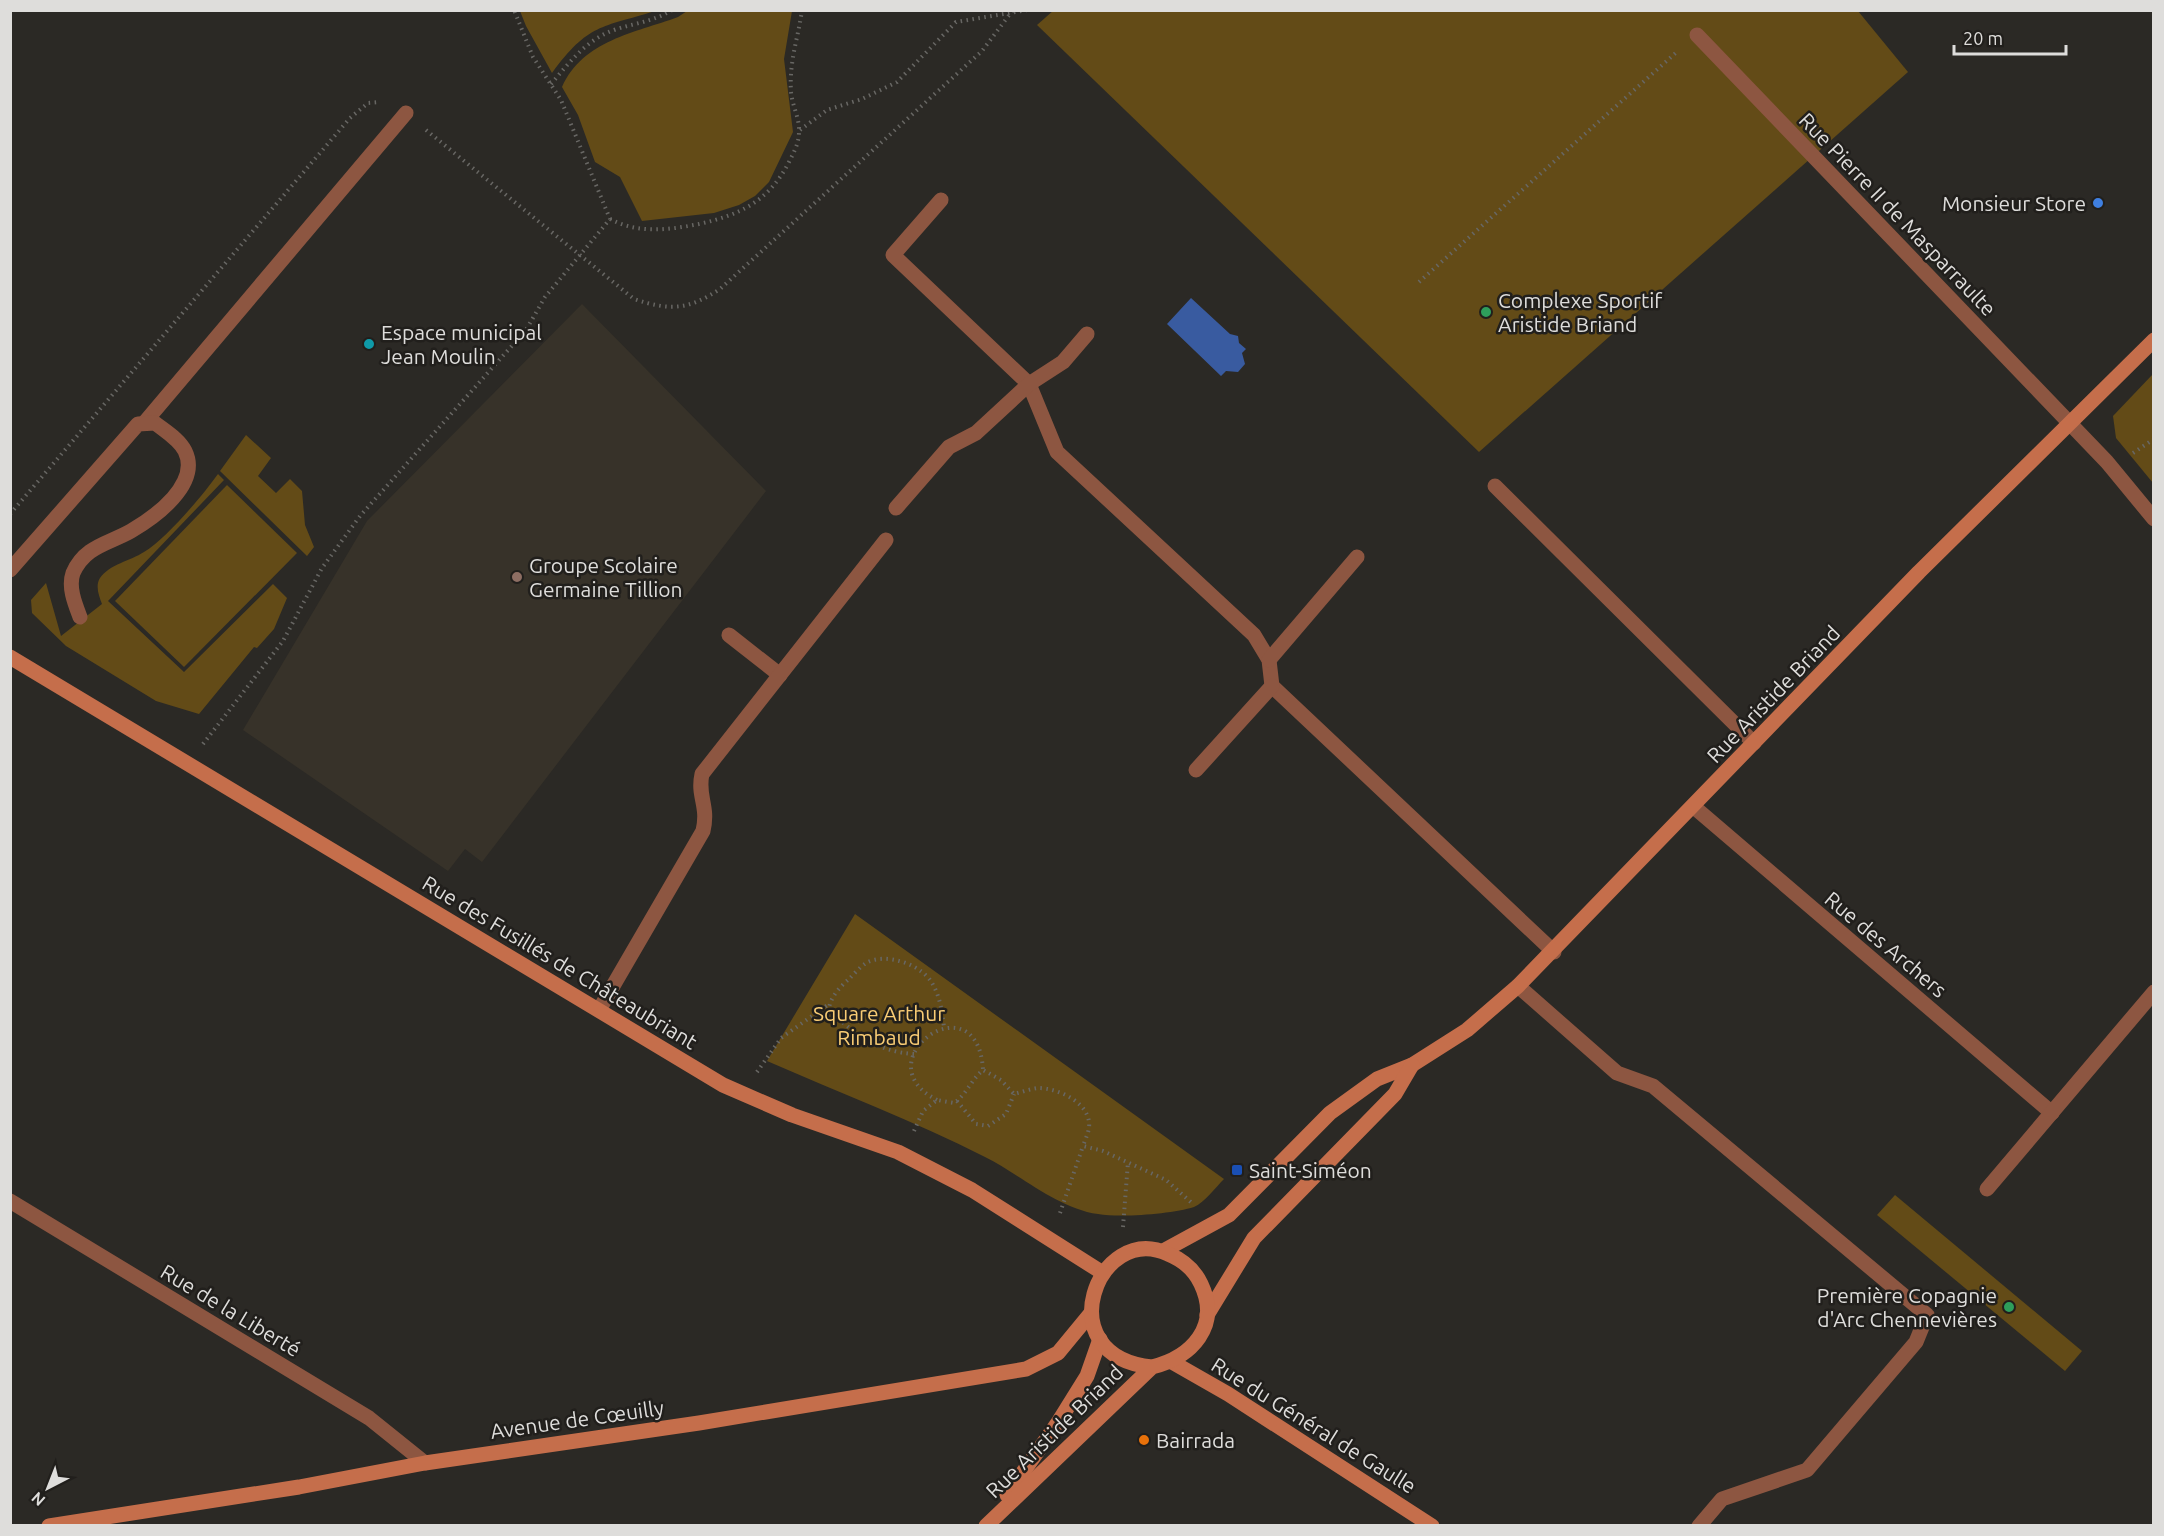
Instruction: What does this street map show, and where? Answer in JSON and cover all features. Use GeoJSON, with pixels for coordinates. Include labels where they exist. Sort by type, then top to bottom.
{"type":"FeatureCollection","features":[{"type":"Feature","properties":{"kind":"main road","name":"Rue Aristide Briand"},"geometry":{"type":"LineString","coordinates":[[1163,1251],[1229,1215],[1330,1113],[1377,1079],[1412,1065],[1467,1030],[1518,986],[1554,952],[1754,742],[2068,423],[2154,340]]}},
{"type":"Feature","properties":{"kind":"main road","name":"Rue des Fusillés de Châteaubriant"},"geometry":{"type":"LineString","coordinates":[[10,657],[742,1094],[792,1115],[898,1152],[972,1190],[1103,1273]]}},
{"type":"Feature","properties":{"kind":"main road","name":"Rue Aristide Briand"},"geometry":{"type":"LineString","coordinates":[[1207,1315],[1254,1238],[1395,1094],[1412,1065]]}},
{"type":"Feature","properties":{"kind":"main road"},"geometry":{"type":"LineString","coordinates":[[1146,1250],[1163,1251],[1182,1260],[1197,1275],[1206,1294],[1207,1315],[1201,1335],[1189,1351],[1172,1362],[1152,1366],[1136,1365],[1109,1351],[1100,1339],[1091,1313],[1092,1299],[1103,1273],[1124,1256],[1146,1250]]}},
{"type":"Feature","properties":{"kind":"main road","name":"Avenue de Cœuilly"},"geometry":{"type":"LineString","coordinates":[[49,1526],[299,1487],[425,1463],[699,1423],[1026,1369],[1058,1353],[1091,1313]]}},
{"type":"Feature","properties":{"kind":"main road","name":"Rue Aristide Briand"},"geometry":{"type":"LineString","coordinates":[[985,1526],[1059,1421],[1087,1376],[1100,1339]]}},
{"type":"Feature","properties":{"kind":"main road","name":"Rue du Général de Gaulle"},"geometry":{"type":"LineString","coordinates":[[1172,1362],[1228,1394],[1432,1526]]}},
{"type":"Feature","properties":{"kind":"main road","name":"Rue Aristide Briand"},"geometry":{"type":"LineString","coordinates":[[985,1526],[1152,1366]]}},
{"type":"Feature","properties":{"kind":"street","name":"Rue Pierre II de Masparraulte"},"geometry":{"type":"LineString","coordinates":[[1696,35],[2107,462],[2154,519]]}},
{"type":"Feature","properties":{"kind":"street"},"geometry":{"type":"LineString","coordinates":[[145,422],[406,113]]}},
{"type":"Feature","properties":{"kind":"street"},"geometry":{"type":"LineString","coordinates":[[941,200],[892,255],[1029,384],[1057,452],[1254,635],[1269,660],[1272,686],[1554,952]]}},
{"type":"Feature","properties":{"kind":"street"},"geometry":{"type":"LineString","coordinates":[[896,508],[949,447],[976,433],[1029,384],[1063,362],[1087,334]]}},
{"type":"Feature","properties":{"kind":"street"},"geometry":{"type":"LineString","coordinates":[[10,570],[138,424],[154,423],[176,440],[184,450],[188,470],[174,498],[156,514],[130,532],[88,551],[79,563],[72,575],[72,591],[80,617]]}},
{"type":"Feature","properties":{"kind":"street"},"geometry":{"type":"LineString","coordinates":[[1495,486],[1754,742]]}},
{"type":"Feature","properties":{"kind":"street"},"geometry":{"type":"LineString","coordinates":[[599,1010],[703,831],[706,810],[700,793],[702,774],[886,540]]}},
{"type":"Feature","properties":{"kind":"street"},"geometry":{"type":"LineString","coordinates":[[1269,660],[1357,557]]}},
{"type":"Feature","properties":{"kind":"street"},"geometry":{"type":"LineString","coordinates":[[729,635],[780,675]]}},
{"type":"Feature","properties":{"kind":"street"},"geometry":{"type":"LineString","coordinates":[[1196,771],[1272,686]]}},
{"type":"Feature","properties":{"kind":"street","name":"Rue des Archers"},"geometry":{"type":"LineString","coordinates":[[1694,807],[2052,1113]]}},
{"type":"Feature","properties":{"kind":"street"},"geometry":{"type":"LineString","coordinates":[[1518,986],[1617,1073],[1653,1086],[1927,1315],[1916,1342],[1807,1470],[1722,1499],[1699,1526]]}},
{"type":"Feature","properties":{"kind":"street"},"geometry":{"type":"LineString","coordinates":[[1987,1189],[2154,992]]}},
{"type":"Feature","properties":{"kind":"street","name":"Rue de la Liberté"},"geometry":{"type":"LineString","coordinates":[[10,1201],[369,1418],[425,1463]]}},
{"type":"Feature","properties":{"kind":"path"},"geometry":{"type":"LineString","coordinates":[[514,10],[533,57],[571,121],[610,219],[625,227],[651,230],[727,218],[749,208],[772,189],[797,145],[800,131],[791,92],[794,39],[802,10]]}},
{"type":"Feature","properties":{"kind":"path"},"geometry":{"type":"LineString","coordinates":[[551,84],[583,47],[612,31],[650,22],[672,10]]}},
{"type":"Feature","properties":{"kind":"path"},"geometry":{"type":"LineString","coordinates":[[800,131],[827,110],[862,99],[897,82],[956,22],[1028,10]]}},
{"type":"Feature","properties":{"kind":"path"},"geometry":{"type":"LineString","coordinates":[[10,514],[350,118],[368,103],[386,102],[406,113],[634,299],[659,307],[681,307],[701,301],[720,289],[982,51],[1012,12]]}},
{"type":"Feature","properties":{"kind":"path"},"geometry":{"type":"LineString","coordinates":[[1419,282],[1696,35]]}},
{"type":"Feature","properties":{"kind":"path"},"geometry":{"type":"LineString","coordinates":[[188,763],[282,641],[322,568],[360,516],[526,330],[545,297],[610,219]]}},
{"type":"Feature","properties":{"kind":"path"},"geometry":{"type":"LineString","coordinates":[[742,1094],[781,1038],[830,1003],[842,984],[866,963],[879,959],[890,959],[911,965],[932,983],[941,1006],[944,1027]]}},
{"type":"Feature","properties":{"kind":"path"},"geometry":{"type":"LineString","coordinates":[[830,1003],[829,1009],[833,1014],[869,1042],[894,1053],[914,1054]]}},
{"type":"Feature","properties":{"kind":"path"},"geometry":{"type":"LineString","coordinates":[[944,1027],[962,1030],[976,1041],[982,1054],[983,1070],[973,1078],[964,1096],[957,1101],[937,1100],[924,1094],[915,1081],[911,1065],[914,1054],[924,1038],[944,1027]]}},
{"type":"Feature","properties":{"kind":"path"},"geometry":{"type":"LineString","coordinates":[[983,1070],[1000,1080],[1014,1094]]}},
{"type":"Feature","properties":{"kind":"path"},"geometry":{"type":"LineString","coordinates":[[1014,1094],[1036,1088],[1056,1090],[1075,1101],[1087,1114],[1089,1127],[1069,1192],[1049,1238]]}},
{"type":"Feature","properties":{"kind":"path"},"geometry":{"type":"LineString","coordinates":[[957,1101],[976,1124],[988,1126],[1006,1114],[1014,1094]]}},
{"type":"Feature","properties":{"kind":"path"},"geometry":{"type":"LineString","coordinates":[[898,1152],[917,1127],[923,1111],[937,1100]]}},
{"type":"Feature","properties":{"kind":"path"},"geometry":{"type":"LineString","coordinates":[[1083,1146],[1103,1151],[1166,1180],[1196,1207],[1229,1215]]}},
{"type":"Feature","properties":{"kind":"path"},"geometry":{"type":"LineString","coordinates":[[1124,1256],[1123,1222],[1128,1162]]}},
{"type":"Feature","properties":{"kind":"shaded area","name":"Groupe Scolaire Germaine Tillion"},"geometry":{"type":"Polygon","coordinates":[[[582,304],[766,491],[482,862],[465,849],[448,871],[243,730],[367,521],[582,304]]]}},
{"type":"Feature","properties":{"kind":"green space"},"geometry":{"type":"Polygon","coordinates":[[[520,10],[655,11],[608,25],[587,36],[576,45],[552,73],[526,26],[520,10]]]}},
{"type":"Feature","properties":{"kind":"green space","name":"Complexe Sportif Aristide Briand"},"geometry":{"type":"Polygon","coordinates":[[[1054,10],[1858,11],[1908,72],[1479,452],[1037,25],[1054,10]]]}},
{"type":"Feature","properties":{"kind":"green space"},"geometry":{"type":"Polygon","coordinates":[[[687,11],[792,11],[784,59],[793,132],[769,182],[755,196],[739,205],[714,213],[642,221],[620,177],[595,162],[578,115],[562,87],[571,71],[597,48],[612,40],[678,17],[687,11]]]}},
{"type":"Feature","properties":{"kind":"green space"},"geometry":{"type":"Polygon","coordinates":[[[2153,374],[2153,483],[2116,438],[2113,416],[2153,374]]]}},
{"type":"Feature","properties":{"kind":"green space"},"geometry":{"type":"Polygon","coordinates":[[[246,435],[271,458],[258,476],[276,493],[290,479],[302,491],[305,525],[314,547],[307,556],[220,471],[246,435]]]}},
{"type":"Feature","properties":{"kind":"green space"},"geometry":{"type":"Polygon","coordinates":[[[218,474],[224,480],[108,601],[184,672],[273,584],[287,598],[274,629],[257,648],[254,647],[199,714],[156,701],[66,646],[32,613],[31,600],[46,583],[61,636],[102,604],[98,584],[104,573],[153,546],[194,504],[218,474]]]}},
{"type":"Feature","properties":{"kind":"green space"},"geometry":{"type":"Polygon","coordinates":[[[227,485],[297,553],[184,667],[115,601],[227,485]]]}},
{"type":"Feature","properties":{"kind":"green space","name":"Square Arthur Rimbaud"},"geometry":{"type":"Polygon","coordinates":[[[855,914],[1224,1179],[1202,1202],[1194,1207],[1160,1213],[1120,1216],[1083,1211],[1054,1198],[999,1164],[958,1144],[767,1061],[855,914]]]}},
{"type":"Feature","properties":{"kind":"green space","name":"Première Copagnie d'Arc Chennevières"},"geometry":{"type":"Polygon","coordinates":[[[1895,1195],[2082,1351],[2065,1371],[1877,1215],[1895,1195]]]}},
{"type":"Feature","properties":{"kind":"water"},"geometry":{"type":"Polygon","coordinates":[[[1191,298],[1230,334],[1238,336],[1239,343],[1246,349],[1242,353],[1245,364],[1238,372],[1226,371],[1221,376],[1167,324],[1191,298]]]}},
{"type":"Feature","properties":{"kind":"place","name":"Monsieur Store"},"geometry":{"type":"Point","coordinates":[2098,203]}},
{"type":"Feature","properties":{"kind":"place","name":"Complexe Sportif Aristide Briand"},"geometry":{"type":"Point","coordinates":[1486,312]}},
{"type":"Feature","properties":{"kind":"place","name":"Espace municipal Jean Moulin"},"geometry":{"type":"Point","coordinates":[369,344]}},
{"type":"Feature","properties":{"kind":"place","name":"Groupe Scolaire Germaine Tillion"},"geometry":{"type":"Point","coordinates":[517,577]}},
{"type":"Feature","properties":{"kind":"place","name":"Saint-Siméon"},"geometry":{"type":"Point","coordinates":[1237,1170]}},
{"type":"Feature","properties":{"kind":"place","name":"Première Copagnie d'Arc Chennevières"},"geometry":{"type":"Point","coordinates":[2009,1307]}},
{"type":"Feature","properties":{"kind":"place","name":"Bairrada"},"geometry":{"type":"Point","coordinates":[1144,1440]}}]}
